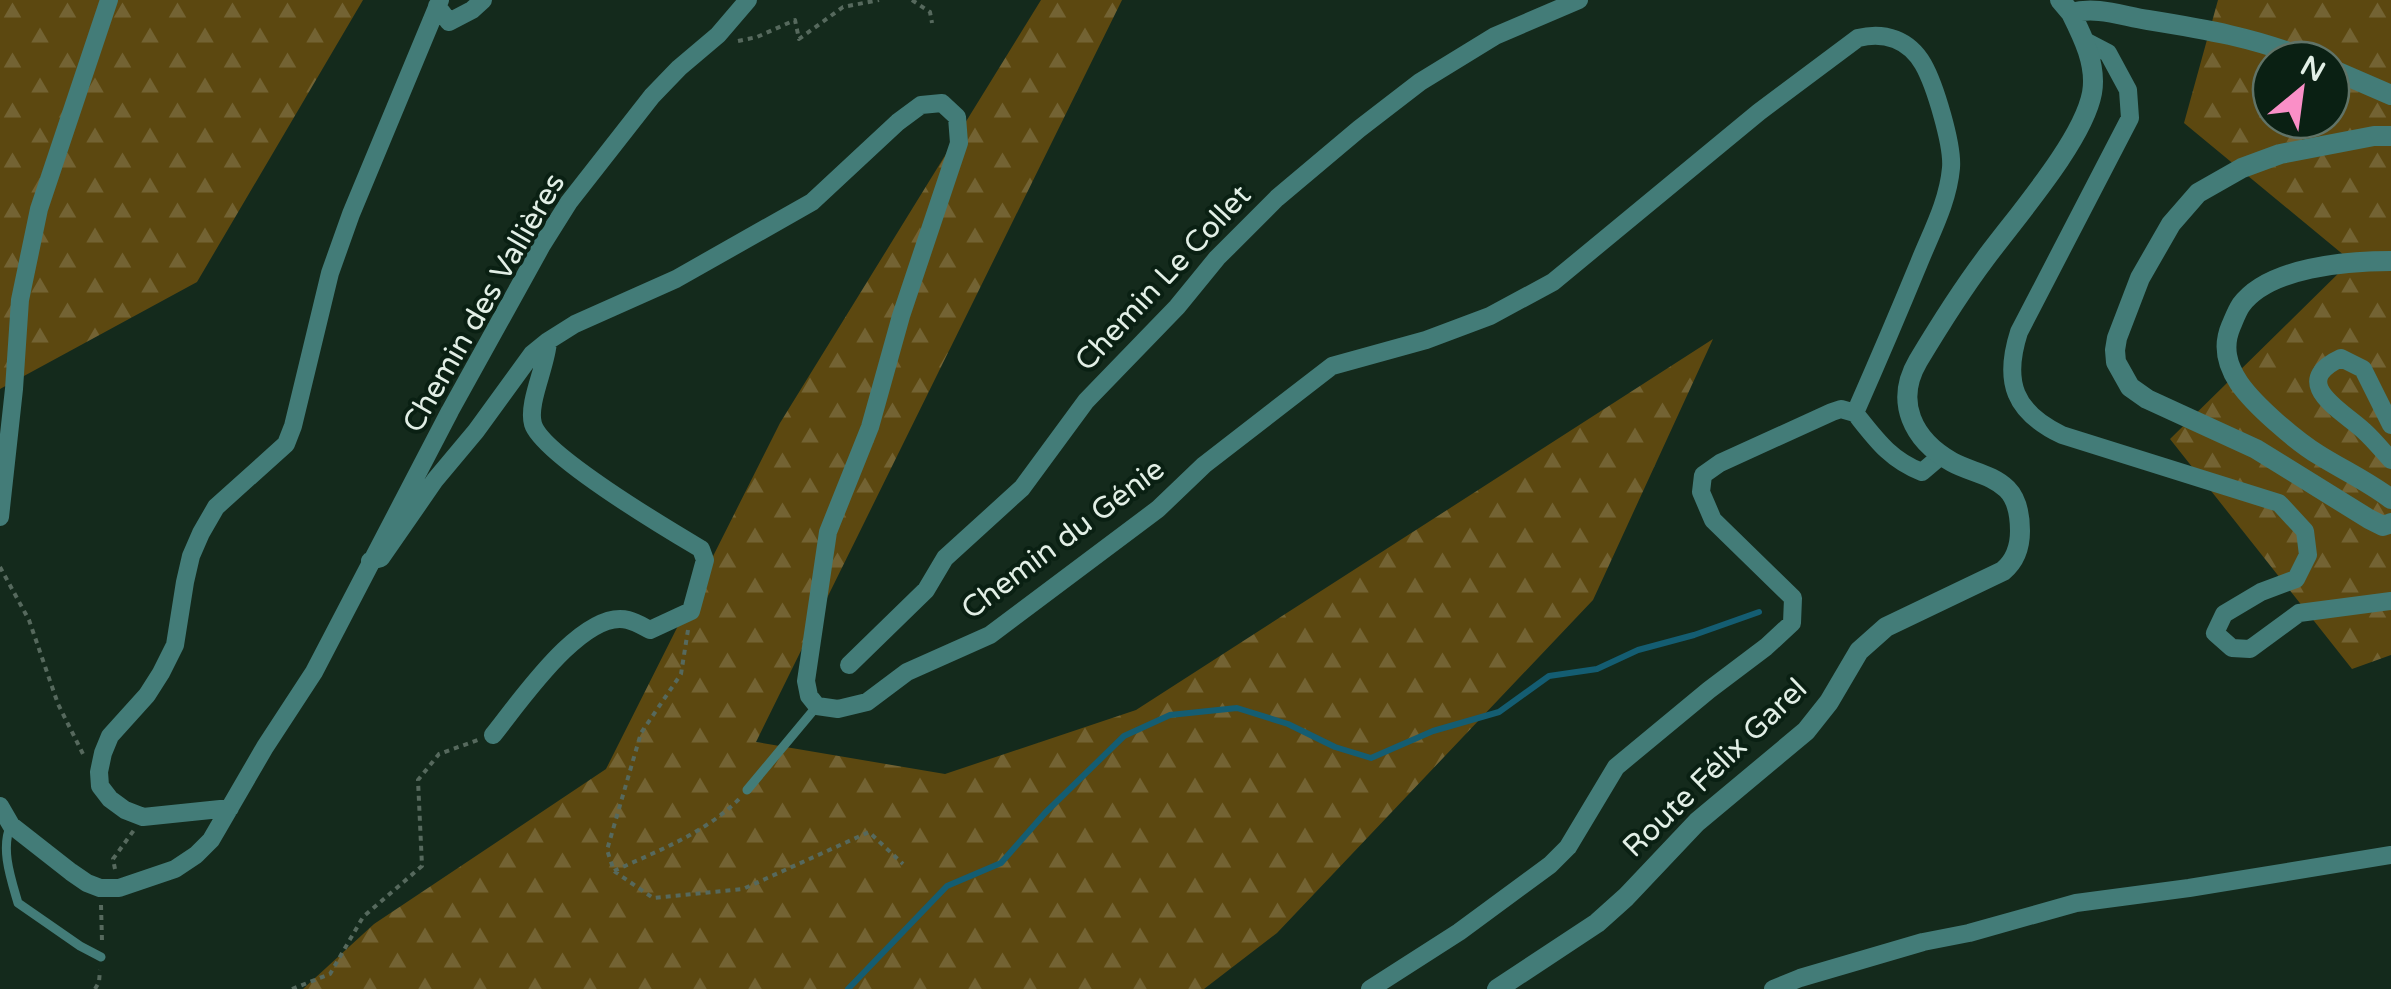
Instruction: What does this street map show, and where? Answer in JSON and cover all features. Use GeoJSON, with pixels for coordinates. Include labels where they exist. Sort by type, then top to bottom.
{"type":"FeatureCollection","features":[{"type":"Feature","properties":{"kind":"street"},"geometry":{"type":"LineString","coordinates":[[0,518],[20,300],[39,209],[109,0]]}},
{"type":"Feature","properties":{"kind":"street"},"geometry":{"type":"LineString","coordinates":[[438,3],[450,22],[482,0]]}},
{"type":"Feature","properties":{"kind":"street","name":"Chemin des Vallières"},"geometry":{"type":"LineString","coordinates":[[119,888],[175,869],[211,840],[314,672],[450,411],[569,202],[652,96],[718,35],[748,0]]}},
{"type":"Feature","properties":{"kind":"street","name":"Chemin Le Collet"},"geometry":{"type":"LineString","coordinates":[[849,665],[926,590],[946,558],[1022,488],[1086,401],[1277,198],[1420,82],[1496,36],[1579,0]]}},
{"type":"Feature","properties":{"kind":"street"},"geometry":{"type":"LineString","coordinates":[[230,808],[144,817],[125,810],[100,786],[103,754],[110,736],[147,695],[175,645],[185,582],[200,533],[216,507],[286,444],[330,272],[438,3]]}},
{"type":"Feature","properties":{"kind":"street"},"geometry":{"type":"LineString","coordinates":[[2065,7],[2257,40]]}},
{"type":"Feature","properties":{"kind":"street","name":"Route Félix Garel"},"geometry":{"type":"LineString","coordinates":[[1497,989],[1598,923],[1698,822],[1806,731],[1870,640],[1886,627],[2012,563],[2018,551],[2020,529],[2010,492],[1994,479],[1942,455],[1922,437],[1906,401],[1910,376],[1962,292],[2080,126],[2093,90],[2085,41],[2065,7]]}},
{"type":"Feature","properties":{"kind":"street","name":"Chemin du Génie"},"geometry":{"type":"LineString","coordinates":[[818,706],[838,709],[868,702],[907,672],[990,635],[1158,509],[1204,465],[1332,366],[1426,340],[1490,316],[1553,282],[1759,112],[1858,38],[1881,35],[1908,45],[1926,68],[1952,167],[1937,220],[1855,413]]}},
{"type":"Feature","properties":{"kind":"street"},"geometry":{"type":"LineString","coordinates":[[2085,41],[2108,53],[2128,90],[2130,118],[2019,332],[2010,371],[2020,401],[2031,416],[2062,435],[2279,503],[2304,531],[2308,555],[2296,579],[2261,592],[2224,614],[2215,633],[2232,648],[2250,649],[2298,612],[2391,601]]}},
{"type":"Feature","properties":{"kind":"street"},"geometry":{"type":"LineString","coordinates":[[2351,78],[2391,95]]}},
{"type":"Feature","properties":{"kind":"street"},"geometry":{"type":"LineString","coordinates":[[370,561],[381,558],[435,480],[532,354],[548,341],[575,324],[676,278],[812,202],[898,122],[921,105],[942,103],[957,118],[958,142],[901,316],[870,427],[828,532],[806,681],[809,696],[818,706]]}},
{"type":"Feature","properties":{"kind":"street"},"geometry":{"type":"LineString","coordinates":[[2391,136],[2280,154],[2242,168],[2198,193],[2171,224],[2140,278],[2115,350],[2116,362],[2130,387],[2147,399],[2256,449],[2369,520],[2384,526],[2391,523]]}},
{"type":"Feature","properties":{"kind":"street"},"geometry":{"type":"LineString","coordinates":[[2391,261],[2363,261],[2290,272],[2243,303],[2228,332],[2226,348],[2227,362],[2240,385],[2273,418],[2313,452],[2391,499]]}},
{"type":"Feature","properties":{"kind":"street"},"geometry":{"type":"LineString","coordinates":[[493,735],[564,649],[592,626],[626,618],[650,630],[691,610],[705,560],[701,549],[626,503],[540,436],[532,423],[533,406],[548,356],[548,341]]}},
{"type":"Feature","properties":{"kind":"street"},"geometry":{"type":"LineString","coordinates":[[2391,425],[2363,369],[2341,358],[2323,370],[2320,390],[2327,403],[2362,428],[2391,460]]}},
{"type":"Feature","properties":{"kind":"street"},"geometry":{"type":"LineString","coordinates":[[1370,989],[1459,932],[1550,865],[1568,847],[1616,766],[1792,623],[1793,598],[1712,520],[1701,492],[1702,476],[1720,463],[1841,410],[1855,413],[1901,464],[1922,472],[1942,455]]}},
{"type":"Feature","properties":{"kind":"street"},"geometry":{"type":"LineString","coordinates":[[0,806],[11,825],[87,884],[119,888]]}},
{"type":"Feature","properties":{"kind":"street"},"geometry":{"type":"LineString","coordinates":[[1773,989],[1895,950],[2076,904],[2391,855]]}},
{"type":"Feature","properties":{"kind":"lane"},"geometry":{"type":"LineString","coordinates":[[747,790],[818,706]]}},
{"type":"Feature","properties":{"kind":"lane"},"geometry":{"type":"LineString","coordinates":[[11,825],[4,838],[18,904],[101,957]]}},
{"type":"Feature","properties":{"kind":"path"},"geometry":{"type":"LineString","coordinates":[[843,7],[846,0]]}},
{"type":"Feature","properties":{"kind":"path"},"geometry":{"type":"LineString","coordinates":[[718,35],[728,42],[756,37],[795,20],[800,38],[843,7],[879,0]]}},
{"type":"Feature","properties":{"kind":"path"},"geometry":{"type":"LineString","coordinates":[[912,0],[930,12],[932,23]]}},
{"type":"Feature","properties":{"kind":"path"},"geometry":{"type":"LineString","coordinates":[[0,567],[29,620],[58,704],[87,762],[100,772]]}},
{"type":"Feature","properties":{"kind":"path"},"geometry":{"type":"LineString","coordinates":[[691,610],[681,674],[642,733],[607,850],[614,871],[652,898],[743,890],[868,832],[903,864]]}},
{"type":"Feature","properties":{"kind":"path"},"geometry":{"type":"LineString","coordinates":[[292,989],[330,974],[362,917],[422,866],[418,780],[439,754],[493,735]]}},
{"type":"Feature","properties":{"kind":"path"},"geometry":{"type":"LineString","coordinates":[[614,871],[692,835],[722,816],[747,790]]}},
{"type":"Feature","properties":{"kind":"path"},"geometry":{"type":"LineString","coordinates":[[119,888],[113,858],[144,817]]}},
{"type":"Feature","properties":{"kind":"green space"},"geometry":{"type":"Polygon","coordinates":[[[0,0],[363,0],[197,282],[0,389],[0,0]]]}},
{"type":"Feature","properties":{"kind":"green space"},"geometry":{"type":"Polygon","coordinates":[[[1041,0],[1122,0],[756,742],[945,774],[1136,710],[1713,339],[1593,600],[1277,933],[1204,989],[303,989],[374,924],[606,769],[780,423],[1041,0]]]}},
{"type":"Feature","properties":{"kind":"green space"},"geometry":{"type":"Polygon","coordinates":[[[2218,0],[2391,0],[2391,655],[2352,669],[2170,439],[2351,261],[2184,123],[2218,0]]]}},
{"type":"Feature","properties":{"kind":"waterway"},"geometry":{"type":"LineString","coordinates":[[848,989],[947,886],[1001,863],[1045,813],[1124,736],[1170,715],[1237,708],[1371,758],[1433,731],[1499,712],[1549,676],[1597,669],[1638,650],[1759,612]]}}]}
